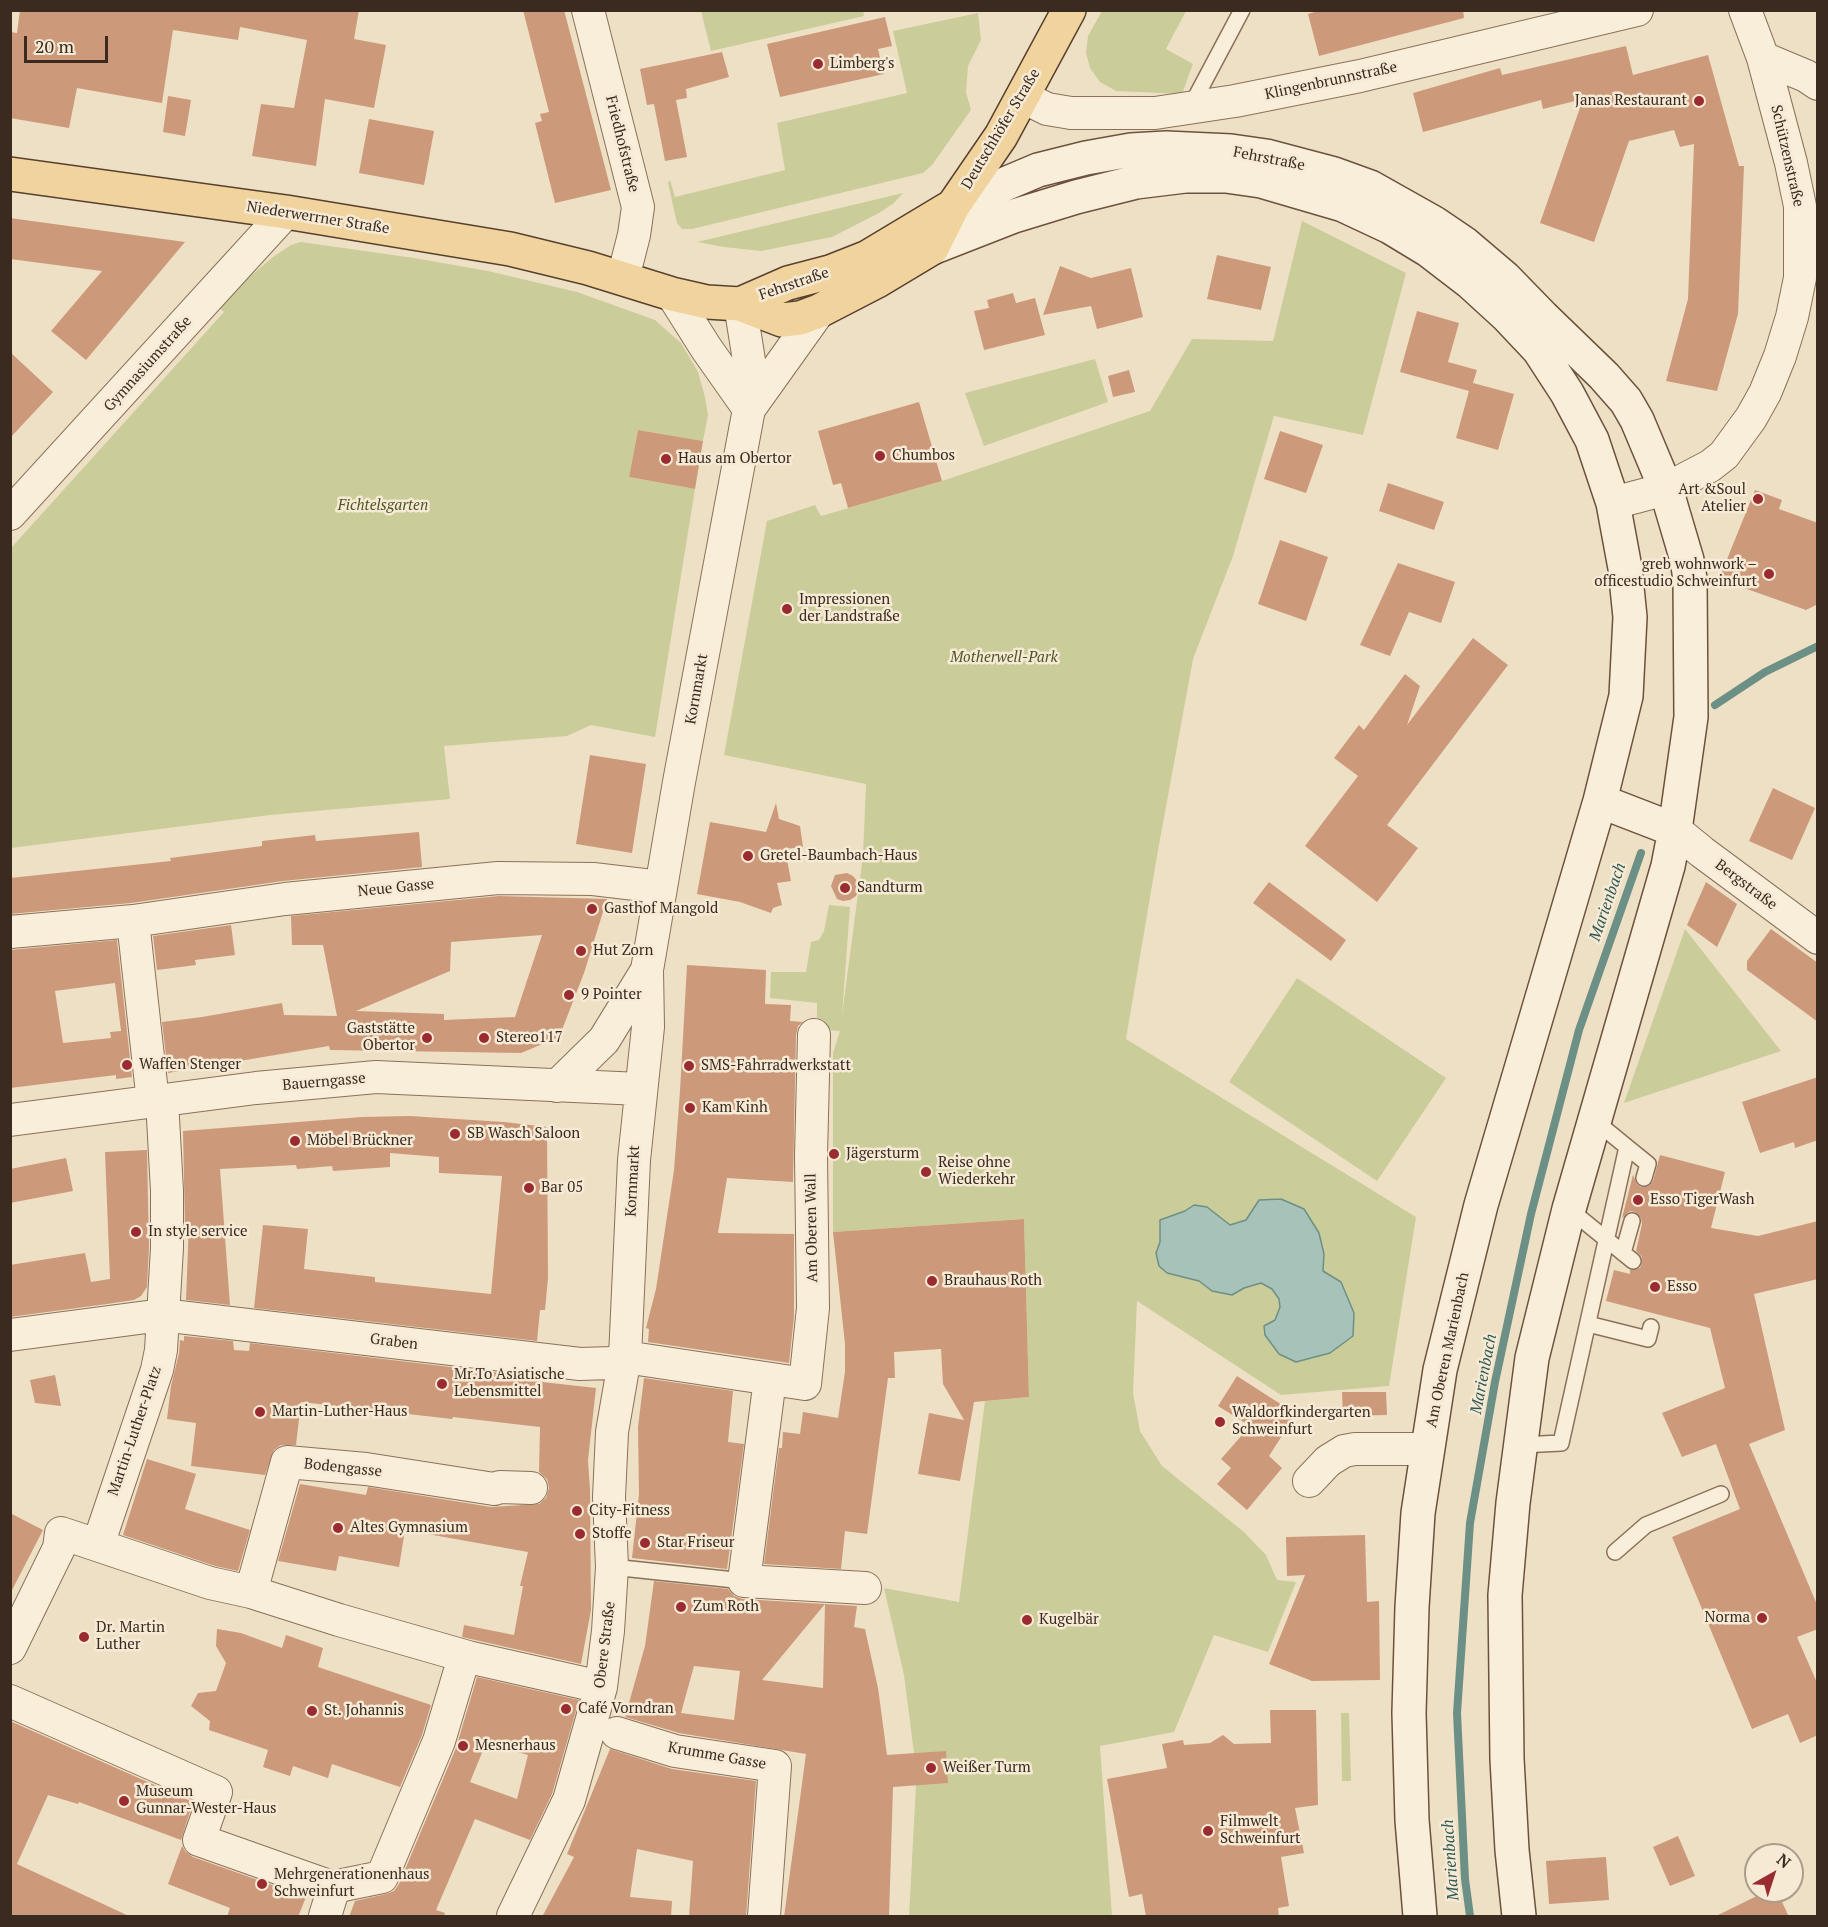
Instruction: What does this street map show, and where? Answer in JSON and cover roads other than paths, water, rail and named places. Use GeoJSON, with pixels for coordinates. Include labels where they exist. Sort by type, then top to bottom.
{"type":"FeatureCollection","features":[{"type":"Feature","properties":{"kind":"main road","name":"Deutschhöfer Straße"},"geometry":{"type":"LineString","coordinates":[[932,248],[953,206],[987,159],[1023,97],[1069,10]]}},
{"type":"Feature","properties":{"kind":"main road","name":"Fehrstraße"},"geometry":{"type":"LineString","coordinates":[[740,304],[788,283],[830,272],[868,257],[953,206],[1038,170],[1131,150],[1166,148],[1231,151],[1266,156],[1334,174],[1370,187],[1434,223],[1465,244],[1504,278],[1542,318],[1604,376],[1626,401],[1666,489]]}},
{"type":"Feature","properties":{"kind":"main road","name":"Niederwerrner Straße"},"geometry":{"type":"LineString","coordinates":[[10,174],[286,212],[510,249],[588,268],[672,294],[707,302],[740,304]]}},
{"type":"Feature","properties":{"kind":"main road","name":"Fehrstraße"},"geometry":{"type":"LineString","coordinates":[[740,304],[782,320],[800,318],[819,311],[877,281],[932,248],[1014,216],[1076,196],[1136,182],[1185,176],[1226,176],[1261,181],[1343,205],[1389,227],[1428,250],[1471,283],[1539,350],[1567,393],[1592,440],[1613,503]]}},
{"type":"Feature","properties":{"kind":"main road"},"geometry":{"type":"LineString","coordinates":[[1519,1917],[1512,1850],[1504,1659],[1505,1595],[1513,1503],[1532,1358],[1569,1209],[1665,877],[1675,830],[1691,717],[1692,649],[1688,560],[1666,489]]}},
{"type":"Feature","properties":{"kind":"main road","name":"Am Oberen Marienbach"},"geometry":{"type":"LineString","coordinates":[[1420,1917],[1412,1820],[1409,1713],[1418,1513],[1440,1371],[1481,1205],[1600,801],[1626,696],[1630,617],[1625,568],[1613,503]]}},
{"type":"Feature","properties":{"kind":"main road"},"geometry":{"type":"LineString","coordinates":[[1600,801],[1675,830]]}},
{"type":"Feature","properties":{"kind":"street","name":"Friedhofstraße"},"geometry":{"type":"LineString","coordinates":[[588,10],[638,207],[634,236],[623,278]]}},
{"type":"Feature","properties":{"kind":"street","name":"Klingenbrunnstraße"},"geometry":{"type":"LineString","coordinates":[[1023,97],[1047,109],[1071,113],[1155,113],[1307,87],[1637,10]]}},
{"type":"Feature","properties":{"kind":"street","name":"Schützenstraße"},"geometry":{"type":"LineString","coordinates":[[1613,503],[1666,489],[1710,466],[1724,455],[1751,418],[1765,393],[1792,317],[1809,238],[1763,58],[1745,10]]}},
{"type":"Feature","properties":{"kind":"street"},"geometry":{"type":"LineString","coordinates":[[1763,58],[1806,76],[1818,84]]}},
{"type":"Feature","properties":{"kind":"street","name":"Gymnasiumstraße"},"geometry":{"type":"LineString","coordinates":[[10,514],[286,212]]}},
{"type":"Feature","properties":{"kind":"street"},"geometry":{"type":"LineString","coordinates":[[672,294],[749,409]]}},
{"type":"Feature","properties":{"kind":"street","name":"Kornmarkt"},"geometry":{"type":"LineString","coordinates":[[625,1357],[633,1172],[648,1027],[647,969],[749,409],[751,373],[740,304]]}},
{"type":"Feature","properties":{"kind":"street","name":"Kornmarkt"},"geometry":{"type":"LineString","coordinates":[[749,409],[819,311]]}},
{"type":"Feature","properties":{"kind":"street","name":"Bergstraße"},"geometry":{"type":"LineString","coordinates":[[1675,830],[1818,938]]}},
{"type":"Feature","properties":{"kind":"street","name":"Neue Gasse"},"geometry":{"type":"LineString","coordinates":[[10,932],[133,921],[285,899],[455,882],[540,877],[592,879],[661,887]]}},
{"type":"Feature","properties":{"kind":"street"},"geometry":{"type":"LineString","coordinates":[[133,921],[158,1101],[167,1191],[167,1248],[162,1315]]}},
{"type":"Feature","properties":{"kind":"street","name":"Kornmarkt"},"geometry":{"type":"LineString","coordinates":[[557,1086],[604,1040],[647,969]]}},
{"type":"Feature","properties":{"kind":"street","name":"Am Oberen Wall"},"geometry":{"type":"LineString","coordinates":[[625,1357],[806,1384],[813,1308],[811,1156],[814,1035]]}},
{"type":"Feature","properties":{"kind":"street","name":"Bauerngasse"},"geometry":{"type":"LineString","coordinates":[[10,1120],[256,1088],[376,1077],[640,1089]]}},
{"type":"Feature","properties":{"kind":"street","name":"Graben"},"geometry":{"type":"LineString","coordinates":[[10,1335],[162,1315],[580,1364],[612,1363],[625,1357]]}},
{"type":"Feature","properties":{"kind":"street","name":"Martin-Luther-Platz"},"geometry":{"type":"LineString","coordinates":[[98,1545],[157,1370],[161,1350],[162,1315]]}},
{"type":"Feature","properties":{"kind":"street","name":"Obere Straße"},"geometry":{"type":"LineString","coordinates":[[513,1917],[569,1800],[601,1687],[608,1631],[612,1567],[609,1497],[612,1432],[625,1357]]}},
{"type":"Feature","properties":{"kind":"street"},"geometry":{"type":"LineString","coordinates":[[770,1379],[744,1581],[865,1588]]}},
{"type":"Feature","properties":{"kind":"street"},"geometry":{"type":"LineString","coordinates":[[1309,1481],[1328,1461],[1344,1451],[1427,1449]]}},
{"type":"Feature","properties":{"kind":"street","name":"Bodengasse"},"geometry":{"type":"LineString","coordinates":[[251,1592],[286,1462],[366,1469],[494,1489],[500,1487],[531,1488]]}},
{"type":"Feature","properties":{"kind":"street"},"geometry":{"type":"LineString","coordinates":[[10,1648],[59,1548],[61,1533],[210,1583],[251,1592],[468,1657],[601,1687]]}},
{"type":"Feature","properties":{"kind":"street"},"geometry":{"type":"LineString","coordinates":[[329,1903],[343,1885],[382,1877],[439,1741],[462,1664],[468,1657]]}},
{"type":"Feature","properties":{"kind":"street"},"geometry":{"type":"LineString","coordinates":[[10,1701],[216,1792],[200,1840],[326,1885],[329,1903]]}},
{"type":"Feature","properties":{"kind":"street","name":"Krumme Gasse"},"geometry":{"type":"LineString","coordinates":[[617,1733],[675,1751],[775,1766],[764,1917]]}},
{"type":"Feature","properties":{"kind":"lane"},"geometry":{"type":"LineString","coordinates":[[1190,108],[1242,10]]}},
{"type":"Feature","properties":{"kind":"lane"},"geometry":{"type":"LineString","coordinates":[[1594,1120],[1648,1164],[1644,1178]]}},
{"type":"Feature","properties":{"kind":"lane"},"geometry":{"type":"LineString","coordinates":[[1521,1445],[1561,1443],[1627,1147]]}},
{"type":"Feature","properties":{"kind":"lane"},"geometry":{"type":"LineString","coordinates":[[1569,1209],[1628,1257],[1632,1221]]}},
{"type":"Feature","properties":{"kind":"lane"},"geometry":{"type":"LineString","coordinates":[[1587,1324],[1648,1339],[1651,1327]]}},
{"type":"Feature","properties":{"kind":"lane"},"geometry":{"type":"LineString","coordinates":[[1615,1552],[1646,1525],[1720,1494]]}},
{"type":"Feature","properties":{"kind":"lane"},"geometry":{"type":"LineString","coordinates":[[612,1567],[744,1581]]}},
{"type":"Feature","properties":{"kind":"waterway","name":"Marienbach"},"geometry":{"type":"LineString","coordinates":[[1715,705],[1765,672],[1818,646]]}},
{"type":"Feature","properties":{"kind":"waterway","name":"Marienbach"},"geometry":{"type":"LineString","coordinates":[[1470,1916],[1465,1879],[1457,1713],[1470,1523],[1495,1382],[1531,1214],[1579,1030],[1641,853]]}},
{"type":"Feature","properties":{"kind":"place","name":"Limberg's"},"geometry":{"type":"Point","coordinates":[818,64]}},
{"type":"Feature","properties":{"kind":"place","name":"Janas Restaurant"},"geometry":{"type":"Point","coordinates":[1699,101]}},
{"type":"Feature","properties":{"kind":"place","name":"Chumbos"},"geometry":{"type":"Point","coordinates":[880,456]}},
{"type":"Feature","properties":{"kind":"place","name":"Haus am Obertor"},"geometry":{"type":"Point","coordinates":[666,459]}},
{"type":"Feature","properties":{"kind":"place","name":"Art &Soul Atelier"},"geometry":{"type":"Point","coordinates":[1758,499]}},
{"type":"Feature","properties":{"kind":"place","name":"greb wohnwork – officestudio Schweinfurt"},"geometry":{"type":"Point","coordinates":[1769,574]}},
{"type":"Feature","properties":{"kind":"place","name":"Impressionen der Landstraße"},"geometry":{"type":"Point","coordinates":[787,609]}},
{"type":"Feature","properties":{"kind":"place","name":"Gretel-Baumbach-Haus"},"geometry":{"type":"Point","coordinates":[748,856]}},
{"type":"Feature","properties":{"kind":"place","name":"Sandturm"},"geometry":{"type":"Point","coordinates":[845,888]}},
{"type":"Feature","properties":{"kind":"place","name":"Gasthof Mangold"},"geometry":{"type":"Point","coordinates":[592,909]}},
{"type":"Feature","properties":{"kind":"place","name":"Hut Zorn"},"geometry":{"type":"Point","coordinates":[581,951]}},
{"type":"Feature","properties":{"kind":"place","name":"9 Pointer"},"geometry":{"type":"Point","coordinates":[569,995]}},
{"type":"Feature","properties":{"kind":"place","name":"Gaststätte Obertor"},"geometry":{"type":"Point","coordinates":[427,1038]}},
{"type":"Feature","properties":{"kind":"place","name":"Stereo117"},"geometry":{"type":"Point","coordinates":[484,1038]}},
{"type":"Feature","properties":{"kind":"place","name":"Waffen Stenger"},"geometry":{"type":"Point","coordinates":[127,1065]}},
{"type":"Feature","properties":{"kind":"place","name":"SMS-Fahrradwerkstatt"},"geometry":{"type":"Point","coordinates":[689,1066]}},
{"type":"Feature","properties":{"kind":"place","name":"Kam Kinh"},"geometry":{"type":"Point","coordinates":[690,1108]}},
{"type":"Feature","properties":{"kind":"place","name":"SB Wasch Saloon"},"geometry":{"type":"Point","coordinates":[455,1134]}},
{"type":"Feature","properties":{"kind":"place","name":"Möbel Brückner"},"geometry":{"type":"Point","coordinates":[295,1141]}},
{"type":"Feature","properties":{"kind":"place","name":"Jägersturm"},"geometry":{"type":"Point","coordinates":[834,1154]}},
{"type":"Feature","properties":{"kind":"place","name":"Reise ohne Wiederkehr"},"geometry":{"type":"Point","coordinates":[926,1172]}},
{"type":"Feature","properties":{"kind":"place","name":"Bar 05"},"geometry":{"type":"Point","coordinates":[529,1188]}},
{"type":"Feature","properties":{"kind":"place","name":"Esso TigerWash"},"geometry":{"type":"Point","coordinates":[1638,1200]}},
{"type":"Feature","properties":{"kind":"place","name":"In style service"},"geometry":{"type":"Point","coordinates":[136,1232]}},
{"type":"Feature","properties":{"kind":"place","name":"Brauhaus Roth"},"geometry":{"type":"Point","coordinates":[932,1281]}},
{"type":"Feature","properties":{"kind":"place","name":"Esso"},"geometry":{"type":"Point","coordinates":[1655,1287]}},
{"type":"Feature","properties":{"kind":"place","name":"Mr.To Asiatische Lebensmittel"},"geometry":{"type":"Point","coordinates":[442,1384]}},
{"type":"Feature","properties":{"kind":"place","name":"Martin-Luther-Haus"},"geometry":{"type":"Point","coordinates":[260,1412]}},
{"type":"Feature","properties":{"kind":"place","name":"Waldorfkindergarten Schweinfurt"},"geometry":{"type":"Point","coordinates":[1220,1422]}},
{"type":"Feature","properties":{"kind":"place","name":"City-Fitness"},"geometry":{"type":"Point","coordinates":[577,1511]}},
{"type":"Feature","properties":{"kind":"place","name":"Altes Gymnasium"},"geometry":{"type":"Point","coordinates":[338,1528]}},
{"type":"Feature","properties":{"kind":"place","name":"Stoffe"},"geometry":{"type":"Point","coordinates":[580,1534]}},
{"type":"Feature","properties":{"kind":"place","name":"Star Friseur"},"geometry":{"type":"Point","coordinates":[645,1543]}},
{"type":"Feature","properties":{"kind":"place","name":"Zum Roth"},"geometry":{"type":"Point","coordinates":[681,1607]}},
{"type":"Feature","properties":{"kind":"place","name":"Norma"},"geometry":{"type":"Point","coordinates":[1762,1618]}},
{"type":"Feature","properties":{"kind":"place","name":"Kugelbär"},"geometry":{"type":"Point","coordinates":[1027,1620]}},
{"type":"Feature","properties":{"kind":"place","name":"Dr. Martin Luther"},"geometry":{"type":"Point","coordinates":[84,1637]}},
{"type":"Feature","properties":{"kind":"place","name":"Café Vorndran"},"geometry":{"type":"Point","coordinates":[566,1709]}},
{"type":"Feature","properties":{"kind":"place","name":"St. Johannis"},"geometry":{"type":"Point","coordinates":[312,1711]}},
{"type":"Feature","properties":{"kind":"place","name":"Mesnerhaus"},"geometry":{"type":"Point","coordinates":[463,1746]}},
{"type":"Feature","properties":{"kind":"place","name":"Weißer Turm"},"geometry":{"type":"Point","coordinates":[931,1768]}},
{"type":"Feature","properties":{"kind":"place","name":"Museum Gunnar-Wester-Haus"},"geometry":{"type":"Point","coordinates":[124,1801]}},
{"type":"Feature","properties":{"kind":"place","name":"Filmwelt Schweinfurt"},"geometry":{"type":"Point","coordinates":[1208,1831]}},
{"type":"Feature","properties":{"kind":"place","name":"Mehrgenerationenhaus Schweinfurt"},"geometry":{"type":"Point","coordinates":[262,1884]}},
{"type":"Feature","properties":{"kind":"park label","name":"Fichtelsgarten"},"geometry":{"type":"Point","coordinates":[383,506]}},
{"type":"Feature","properties":{"kind":"park label","name":"Motherwell-Park"},"geometry":{"type":"Point","coordinates":[1004,658]}}]}
